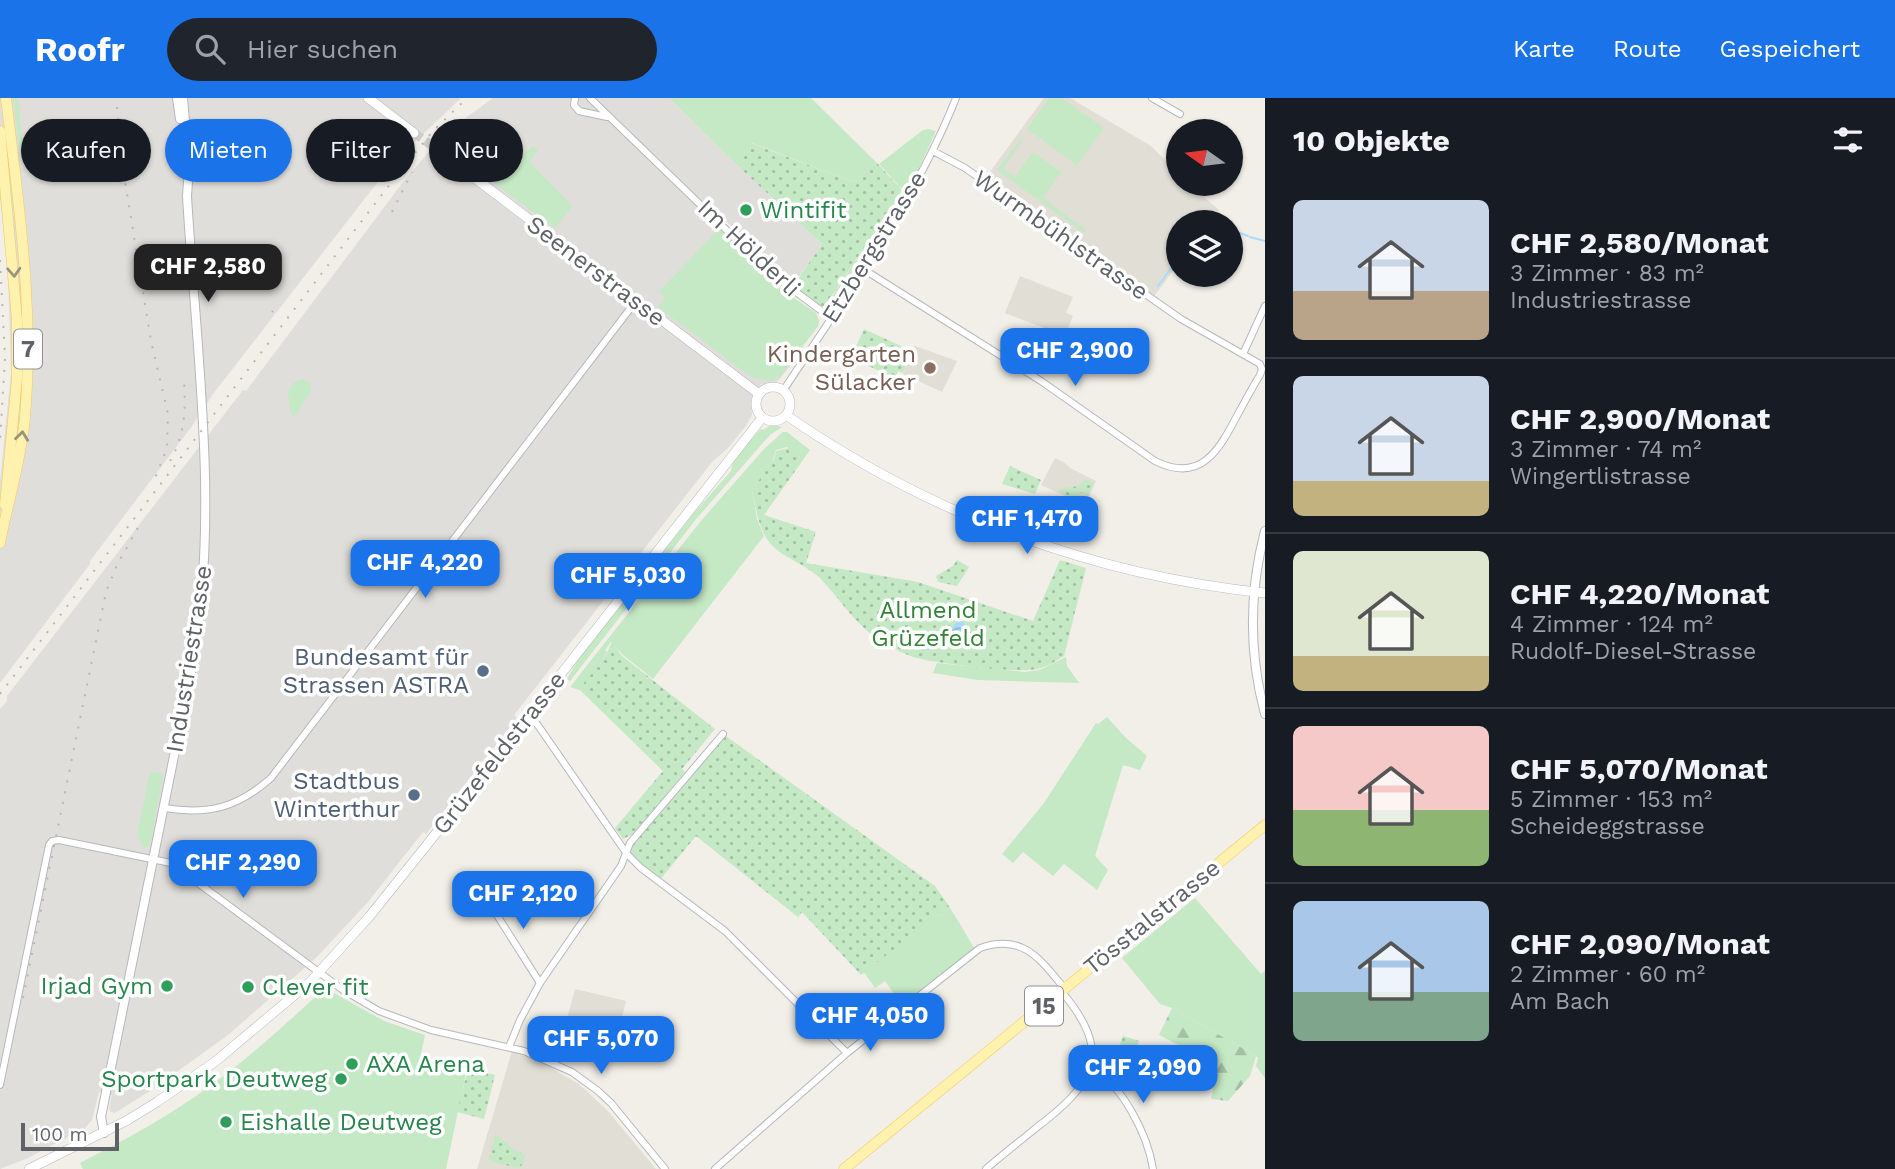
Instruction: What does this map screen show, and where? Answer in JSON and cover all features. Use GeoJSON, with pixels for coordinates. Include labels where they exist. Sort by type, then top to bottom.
{"type":"FeatureCollection","features":[{"type":"Feature","properties":{"kind":"main road","name":"7"},"geometry":{"type":"LineString","coordinates":[[0,543],[20,455],[29,346],[24,259],[6,98]]}},
{"type":"Feature","properties":{"kind":"main road"},"geometry":{"type":"LineString","coordinates":[[368,98],[396,119]]}},
{"type":"Feature","properties":{"kind":"main road","name":"7"},"geometry":{"type":"LineString","coordinates":[[0,131],[17,320],[17,378],[3,526]]}},
{"type":"Feature","properties":{"kind":"main road","name":"Seenerstrasse"},"geometry":{"type":"LineString","coordinates":[[478,182],[759,394]]}},
{"type":"Feature","properties":{"kind":"main road"},"geometry":{"type":"LineString","coordinates":[[768,388],[783,391],[789,404],[786,415],[777,421],[762,418],[756,404],[759,394],[768,388]]}},
{"type":"Feature","properties":{"kind":"main road"},"geometry":{"type":"LineString","coordinates":[[786,415],[834,448],[895,482],[979,522],[1023,539],[1147,575],[1265,593]]}},
{"type":"Feature","properties":{"kind":"main road","name":"Grüzefeldstrasse"},"geometry":{"type":"LineString","coordinates":[[34,1168],[158,1102],[216,1060],[319,972],[369,917],[762,418]]}},
{"type":"Feature","properties":{"kind":"main road","name":"Tösstalstrasse"},"geometry":{"type":"LineString","coordinates":[[844,1169],[1265,825]]}},
{"type":"Feature","properties":{"kind":"street","name":"Industriestrasse"},"geometry":{"type":"LineString","coordinates":[[177,98],[180,119]]}},
{"type":"Feature","properties":{"kind":"street","name":"Industriestrasse"},"geometry":{"type":"LineString","coordinates":[[183,98],[185,119]]}},
{"type":"Feature","properties":{"kind":"street","name":"Im Hölderli"},"geometry":{"type":"LineString","coordinates":[[575,98],[574,105],[579,111],[609,117]]}},
{"type":"Feature","properties":{"kind":"street","name":"Im Hölderli"},"geometry":{"type":"LineString","coordinates":[[590,98],[772,274],[831,318]]}},
{"type":"Feature","properties":{"kind":"street","name":"Etzbergstrasse"},"geometry":{"type":"LineString","coordinates":[[783,391],[889,229],[933,151],[956,98]]}},
{"type":"Feature","properties":{"kind":"street"},"geometry":{"type":"LineString","coordinates":[[1152,98],[1180,114]]}},
{"type":"Feature","properties":{"kind":"street","name":"Wurmbühlstrasse"},"geometry":{"type":"LineString","coordinates":[[863,269],[1041,381],[1147,457],[1173,468],[1194,467],[1216,453],[1260,375],[1260,364],[1188,324],[965,168],[933,151]]}},
{"type":"Feature","properties":{"kind":"street","name":"Industriestrasse"},"geometry":{"type":"LineString","coordinates":[[104,1133],[101,1117],[196,646],[206,547],[205,476],[187,182]]}},
{"type":"Feature","properties":{"kind":"street"},"geometry":{"type":"LineString","coordinates":[[164,808],[208,810],[232,805],[253,795],[271,778],[636,301]]}},
{"type":"Feature","properties":{"kind":"street"},"geometry":{"type":"LineString","coordinates":[[1242,354],[1265,306]]}},
{"type":"Feature","properties":{"kind":"street"},"geometry":{"type":"LineString","coordinates":[[1265,531],[1254,592],[1253,643],[1265,714]]}},
{"type":"Feature","properties":{"kind":"street"},"geometry":{"type":"LineString","coordinates":[[528,716],[537,724],[627,854],[641,868],[725,931],[847,1053]]}},
{"type":"Feature","properties":{"kind":"street"},"geometry":{"type":"LineString","coordinates":[[509,1047],[540,983],[621,866],[631,843],[723,734]]}},
{"type":"Feature","properties":{"kind":"street"},"geometry":{"type":"LineString","coordinates":[[0,1085],[51,842],[59,841],[171,863],[343,990],[394,1018],[432,1030],[535,1054],[557,1064],[598,1090],[665,1169]]}},
{"type":"Feature","properties":{"kind":"street"},"geometry":{"type":"LineString","coordinates":[[482,893],[540,983]]}},
{"type":"Feature","properties":{"kind":"street"},"geometry":{"type":"LineString","coordinates":[[715,1169],[847,1053],[976,951],[994,943],[1019,946],[1036,955],[1085,1023],[1093,1054],[1091,1068],[1070,1101],[985,1169]]}},
{"type":"Feature","properties":{"kind":"street"},"geometry":{"type":"LineString","coordinates":[[0,1038],[9,1039]]}},
{"type":"Feature","properties":{"kind":"street"},"geometry":{"type":"LineString","coordinates":[[1091,1068],[1098,1072],[1128,1106],[1150,1151],[1153,1169]]}},
{"type":"Feature","properties":{"kind":"shaded area"},"geometry":{"type":"Polygon","coordinates":[[[0,98],[461,98],[439,119],[429,119],[429,129],[415,142],[415,119],[306,119],[306,182],[378,182],[213,394],[0,683],[0,481],[11,373],[8,274],[0,197],[0,98]]]}},
{"type":"Feature","properties":{"kind":"shaded area"},"geometry":{"type":"Polygon","coordinates":[[[493,98],[669,98],[822,244],[793,285],[727,222],[720,229],[788,294],[816,313],[818,326],[779,380],[773,384],[761,384],[751,401],[752,415],[745,427],[712,462],[514,715],[517,718],[426,834],[423,832],[368,902],[316,958],[228,1035],[153,1089],[115,1113],[109,1109],[112,1095],[99,1092],[92,1120],[85,1128],[28,1158],[0,1169],[0,709],[7,701],[7,696],[243,390],[246,391],[403,182],[415,182],[415,168],[429,152],[429,182],[523,182],[523,119],[464,119],[493,98]]]}},
{"type":"Feature","properties":{"kind":"shaded area"},"geometry":{"type":"Polygon","coordinates":[[[1044,98],[1070,98],[1151,146],[1166,161],[1166,196],[1203,196],[1219,210],[1166,210],[1166,280],[1152,299],[984,180],[1044,98]]]}},
{"type":"Feature","properties":{"kind":"shaded area"},"geometry":{"type":"Polygon","coordinates":[[[1020,276],[1073,297],[1066,313],[1073,316],[1065,336],[1005,313],[1020,276]]]}},
{"type":"Feature","properties":{"kind":"shaded area","name":"Kindergarten Sülacker"},"geometry":{"type":"Polygon","coordinates":[[[915,346],[957,361],[942,392],[903,374],[915,346]]]}},
{"type":"Feature","properties":{"kind":"shaded area"},"geometry":{"type":"Polygon","coordinates":[[[1055,458],[1096,481],[1085,505],[1041,485],[1055,458]]]}},
{"type":"Feature","properties":{"kind":"shaded area"},"geometry":{"type":"Polygon","coordinates":[[[575,989],[626,1001],[615,1044],[564,1031],[575,989]]]}},
{"type":"Feature","properties":{"kind":"shaded area"},"geometry":{"type":"Polygon","coordinates":[[[512,1051],[546,1065],[579,1084],[608,1111],[656,1169],[477,1169],[512,1051]]]}},
{"type":"Feature","properties":{"kind":"green space"},"geometry":{"type":"Polygon","coordinates":[[[13,98],[18,98],[20,153],[13,98]]]}},
{"type":"Feature","properties":{"kind":"green space"},"geometry":{"type":"Polygon","coordinates":[[[669,98],[811,98],[876,162],[853,182],[752,143],[739,167],[669,98]]]}},
{"type":"Feature","properties":{"kind":"green space"},"geometry":{"type":"Polygon","coordinates":[[[1049,98],[1062,98],[1104,128],[1077,165],[1027,129],[1049,98]]]}},
{"type":"Feature","properties":{"kind":"green space"},"geometry":{"type":"Polygon","coordinates":[[[923,130],[936,131],[918,170],[834,303],[826,306],[902,189],[879,164],[923,130]]]}},
{"type":"Feature","properties":{"kind":"green space"},"geometry":{"type":"Polygon","coordinates":[[[1020,140],[1022,141],[1003,169],[1015,177],[1033,152],[1061,172],[1043,198],[1086,230],[1084,233],[997,170],[1020,140]]]}},
{"type":"Feature","properties":{"kind":"green space"},"geometry":{"type":"Polygon","coordinates":[[[751,143],[853,182],[876,162],[902,190],[825,306],[793,286],[822,244],[739,167],[751,143]]]}},
{"type":"Feature","properties":{"kind":"green space"},"geometry":{"type":"Polygon","coordinates":[[[533,146],[538,150],[529,162],[572,207],[555,228],[492,182],[523,182],[523,154],[533,146]]]}},
{"type":"Feature","properties":{"kind":"green space"},"geometry":{"type":"Polygon","coordinates":[[[719,229],[788,294],[816,313],[818,326],[779,378],[770,381],[751,377],[658,307],[665,298],[659,291],[719,229]]]}},
{"type":"Feature","properties":{"kind":"green space"},"geometry":{"type":"Polygon","coordinates":[[[864,329],[912,351],[903,373],[898,371],[895,378],[851,358],[864,329]]]}},
{"type":"Feature","properties":{"kind":"green space"},"geometry":{"type":"Polygon","coordinates":[[[301,379],[310,383],[312,390],[293,418],[289,390],[301,379]]]}},
{"type":"Feature","properties":{"kind":"green space"},"geometry":{"type":"Polygon","coordinates":[[[771,425],[782,427],[770,435],[697,518],[570,681],[567,679],[579,658],[694,513],[731,471],[743,448],[761,429],[771,425]]]}},
{"type":"Feature","properties":{"kind":"green space"},"geometry":{"type":"Polygon","coordinates":[[[783,432],[787,432],[810,450],[803,460],[787,447],[776,450],[772,462],[752,490],[757,519],[764,536],[653,679],[611,642],[605,650],[607,652],[604,659],[579,690],[570,687],[700,522],[764,449],[783,432]]]}},
{"type":"Feature","properties":{"kind":"green space","name":"Allmend Grüzefeld"},"geometry":{"type":"Polygon","coordinates":[[[789,448],[803,460],[764,515],[816,532],[806,563],[918,582],[1033,621],[1060,560],[1086,568],[1064,656],[1047,666],[1031,670],[978,667],[913,657],[879,640],[855,618],[820,578],[776,549],[764,535],[752,490],[774,459],[776,451],[789,448]]]}},
{"type":"Feature","properties":{"kind":"green space"},"geometry":{"type":"Polygon","coordinates":[[[1010,466],[1041,480],[1035,494],[1002,484],[1010,466]]]}},
{"type":"Feature","properties":{"kind":"green space"},"geometry":{"type":"Polygon","coordinates":[[[1084,479],[1094,483],[1088,496],[1081,492],[1078,499],[1059,492],[1061,488],[1080,486],[1084,479]]]}},
{"type":"Feature","properties":{"kind":"green space"},"geometry":{"type":"Polygon","coordinates":[[[957,560],[969,567],[957,586],[938,582],[936,576],[953,566],[957,560]]]}},
{"type":"Feature","properties":{"kind":"green space"},"geometry":{"type":"Polygon","coordinates":[[[612,642],[622,656],[715,729],[682,769],[685,772],[633,834],[623,839],[615,828],[663,771],[579,689],[604,659],[612,642]]]}},
{"type":"Feature","properties":{"kind":"green space"},"geometry":{"type":"Polygon","coordinates":[[[1066,657],[1067,666],[1079,683],[978,680],[933,673],[937,663],[1025,672],[1040,670],[1066,657]]]}},
{"type":"Feature","properties":{"kind":"green space"},"geometry":{"type":"Polygon","coordinates":[[[1107,717],[1147,756],[1140,770],[1123,765],[1095,856],[1108,870],[1097,890],[1064,864],[1053,876],[1023,852],[1013,863],[1002,854],[1044,803],[1096,723],[1107,717]]]}},
{"type":"Feature","properties":{"kind":"green space"},"geometry":{"type":"Polygon","coordinates":[[[723,734],[935,886],[949,906],[861,975],[802,912],[798,917],[696,836],[659,881],[627,854],[630,843],[723,734]]]}},
{"type":"Feature","properties":{"kind":"green space"},"geometry":{"type":"Polygon","coordinates":[[[150,772],[161,773],[163,777],[150,845],[144,848],[138,830],[150,772]]]}},
{"type":"Feature","properties":{"kind":"green space"},"geometry":{"type":"Polygon","coordinates":[[[1195,898],[1261,974],[1265,971],[1265,1078],[1256,1066],[1256,1056],[1172,1008],[1160,1004],[1122,958],[1195,898]]]}},
{"type":"Feature","properties":{"kind":"green space"},"geometry":{"type":"Polygon","coordinates":[[[949,906],[976,951],[900,1011],[895,1004],[899,1001],[885,981],[875,988],[864,972],[949,906]]]}},
{"type":"Feature","properties":{"kind":"green space","name":"Sportpark Deutweg"},"geometry":{"type":"Polygon","coordinates":[[[325,988],[384,1021],[425,1035],[419,1063],[466,1073],[446,1169],[83,1169],[80,1163],[163,1117],[225,1075],[325,988]]]}},
{"type":"Feature","properties":{"kind":"green space"},"geometry":{"type":"Polygon","coordinates":[[[1172,1008],[1256,1056],[1250,1076],[1228,1101],[1211,1099],[1218,1065],[1159,1035],[1172,1008]]]}},
{"type":"Feature","properties":{"kind":"green space"},"geometry":{"type":"Polygon","coordinates":[[[1123,1036],[1139,1041],[1133,1059],[1117,1054],[1123,1036]]]}},
{"type":"Feature","properties":{"kind":"green space"},"geometry":{"type":"Polygon","coordinates":[[[468,1069],[495,1075],[484,1119],[457,1112],[468,1069]]]}},
{"type":"Feature","properties":{"kind":"green space"},"geometry":{"type":"Polygon","coordinates":[[[496,1134],[516,1151],[525,1154],[523,1164],[518,1168],[493,1162],[489,1158],[496,1134]]]}},
{"type":"Feature","properties":{"kind":"water"},"geometry":{"type":"Polygon","coordinates":[[[957,621],[962,621],[965,625],[950,641],[927,650],[913,648],[912,638],[916,634],[949,633],[957,621]]]}},
{"type":"Feature","properties":{"kind":"waterway"},"geometry":{"type":"LineString","coordinates":[[1243,234],[1248,236]]}},
{"type":"Feature","properties":{"kind":"waterway"},"geometry":{"type":"LineString","coordinates":[[1250,237],[1265,241]]}},
{"type":"Feature","properties":{"kind":"waterway"},"geometry":{"type":"LineString","coordinates":[[1158,286],[1166,275]]}},
{"type":"Feature","properties":{"kind":"tunnel"},"geometry":{"type":"LineString","coordinates":[[415,134],[429,144]]}},
{"type":"Feature","properties":{"kind":"railway"},"geometry":{"type":"LineString","coordinates":[[0,694],[397,175],[432,132],[467,98]]}},
{"type":"Feature","properties":{"kind":"railway"},"geometry":{"type":"LineString","coordinates":[[117,107],[122,163],[151,341],[168,414],[167,448],[154,481]]}},
{"type":"Feature","properties":{"kind":"railway"},"geometry":{"type":"LineString","coordinates":[[392,212],[407,182]]}},
{"type":"Feature","properties":{"kind":"railway"},"geometry":{"type":"LineString","coordinates":[[0,260],[5,357],[0,443]]}},
{"type":"Feature","properties":{"kind":"railway"},"geometry":{"type":"LineString","coordinates":[[170,461],[179,442],[183,422],[184,381]]}},
{"type":"Feature","properties":{"kind":"railway"},"geometry":{"type":"LineString","coordinates":[[23,998],[106,592],[117,565],[140,524]]}},
{"type":"Feature","properties":{"kind":"place","name":"Wintifit"},"geometry":{"type":"Point","coordinates":[746,210]}},
{"type":"Feature","properties":{"kind":"place","name":"Kindergarten Sülacker"},"geometry":{"type":"Point","coordinates":[930,368]}},
{"type":"Feature","properties":{"kind":"place","name":"Bundesamt für Strassen ASTRA"},"geometry":{"type":"Point","coordinates":[483,671]}},
{"type":"Feature","properties":{"kind":"place","name":"Stadtbus Winterthur"},"geometry":{"type":"Point","coordinates":[414,795]}},
{"type":"Feature","properties":{"kind":"place","name":"Irjad Gym"},"geometry":{"type":"Point","coordinates":[167,986]}},
{"type":"Feature","properties":{"kind":"place","name":"Clever fit"},"geometry":{"type":"Point","coordinates":[248,987]}},
{"type":"Feature","properties":{"kind":"place","name":"AXA Arena"},"geometry":{"type":"Point","coordinates":[352,1064]}},
{"type":"Feature","properties":{"kind":"place","name":"Sportpark Deutweg"},"geometry":{"type":"Point","coordinates":[341,1079]}},
{"type":"Feature","properties":{"kind":"place","name":"Eishalle Deutweg"},"geometry":{"type":"Point","coordinates":[226,1122]}}]}
